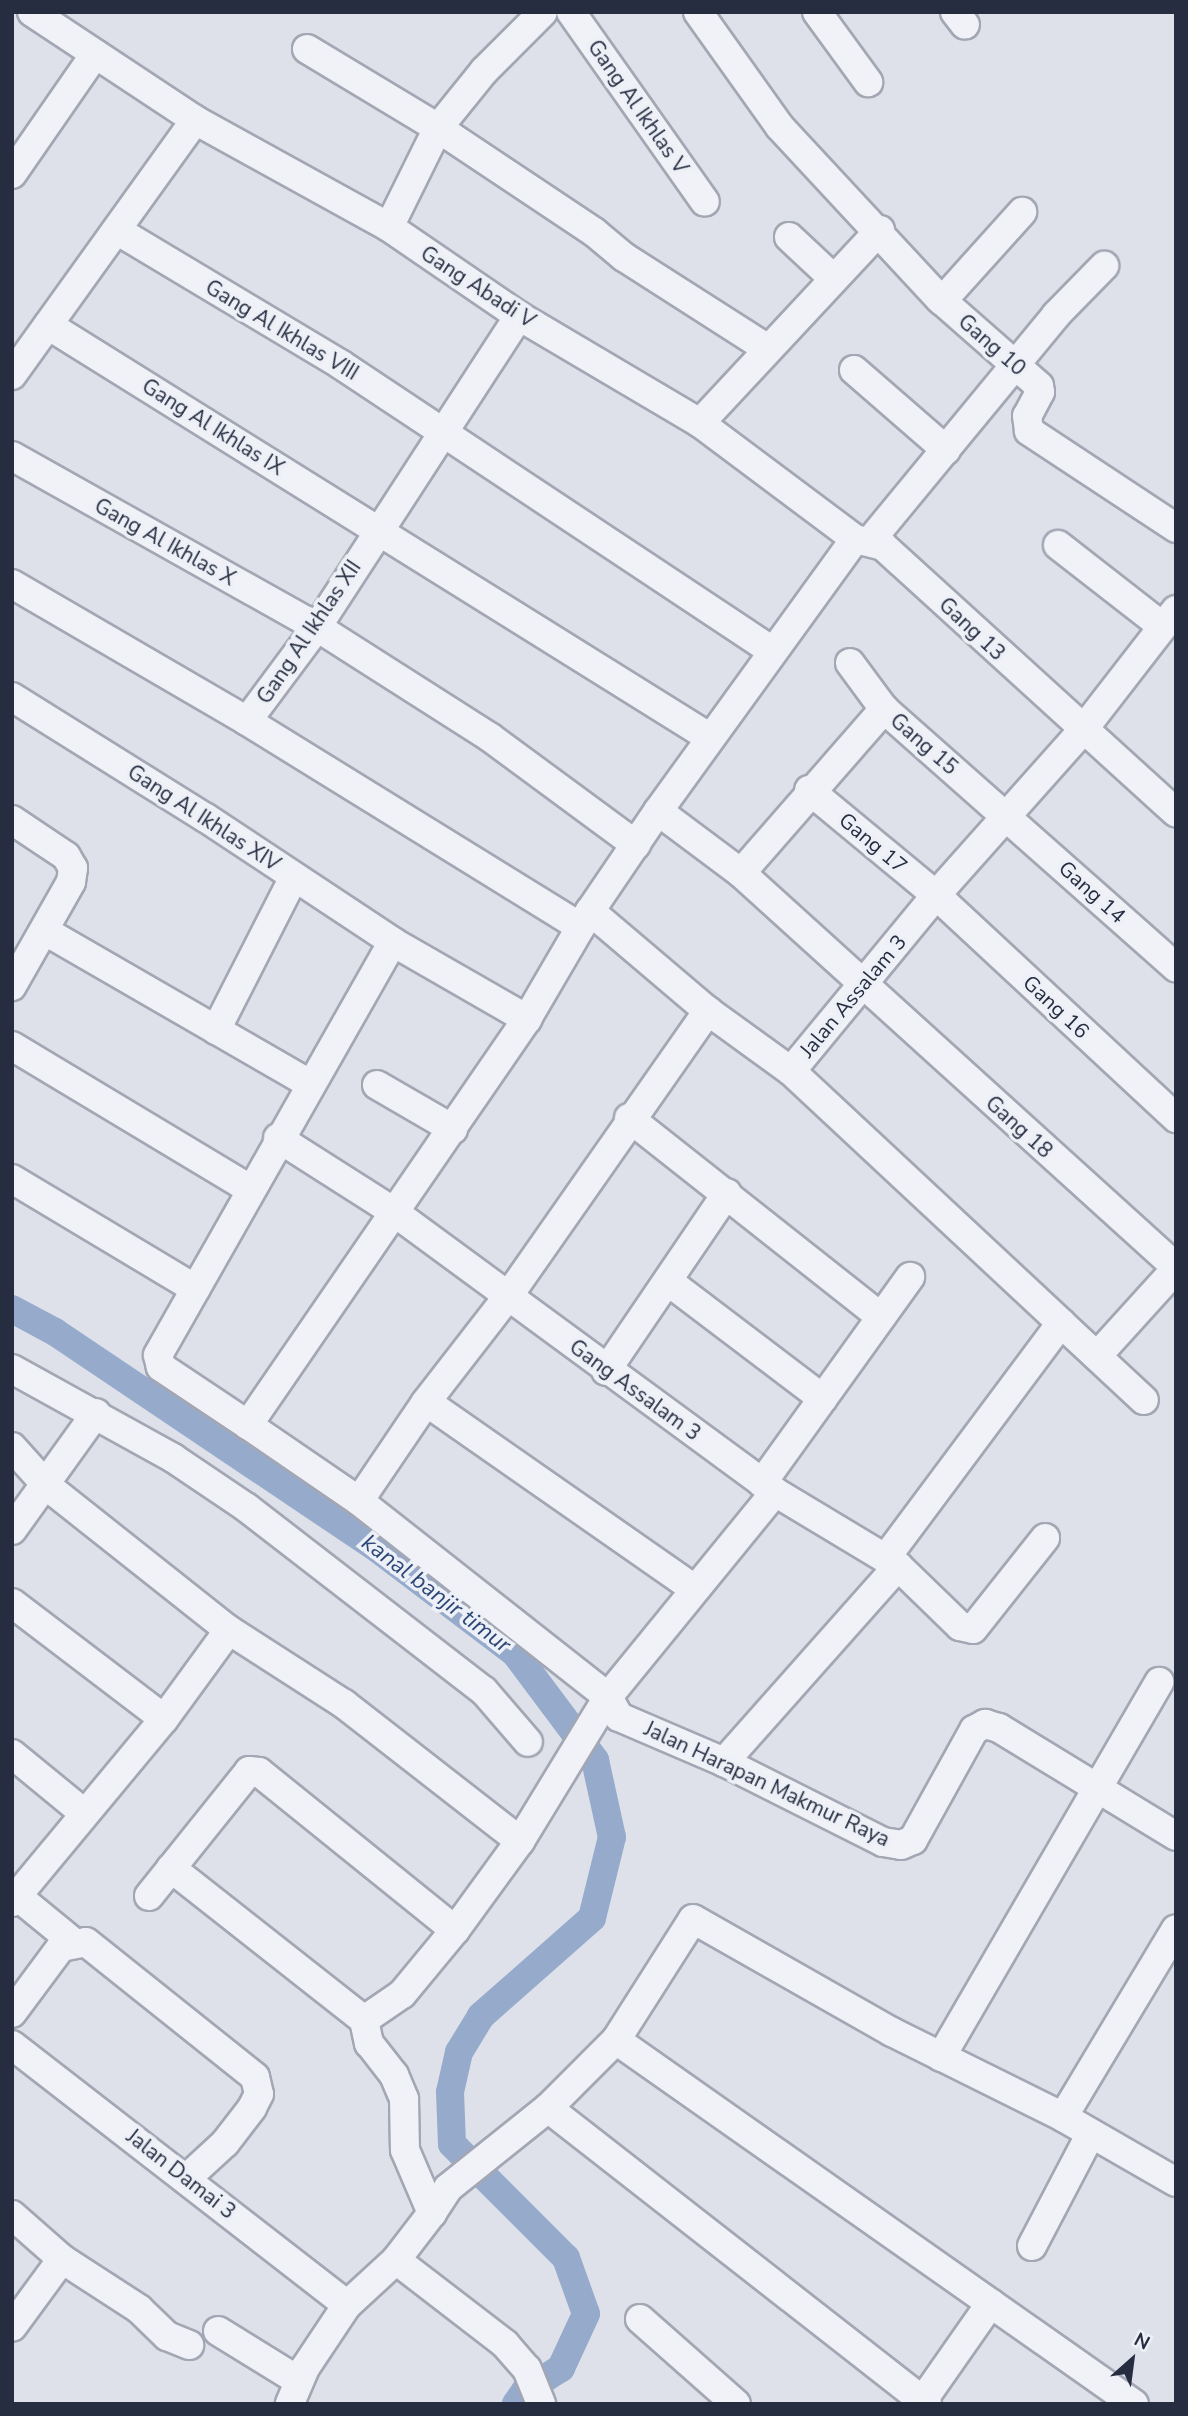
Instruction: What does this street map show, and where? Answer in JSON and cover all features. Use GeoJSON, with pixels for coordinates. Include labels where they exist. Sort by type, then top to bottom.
{"type":"FeatureCollection","features":[{"type":"Feature","properties":{"kind":"street","name":"Gang Abadi V"},"geometry":{"type":"LineString","coordinates":[[32,12],[195,120],[388,228],[519,316],[700,423],[862,540]]}},
{"type":"Feature","properties":{"kind":"street"},"geometry":{"type":"LineString","coordinates":[[388,228],[439,128],[484,71],[543,12]]}},
{"type":"Feature","properties":{"kind":"street","name":"Gang Al Ikhlas V"},"geometry":{"type":"LineString","coordinates":[[571,12],[705,202]]}},
{"type":"Feature","properties":{"kind":"street","name":"Gang 10"},"geometry":{"type":"LineString","coordinates":[[698,12],[780,127],[880,230],[942,301],[1017,366],[1040,392],[1027,416],[1029,431],[1176,528]]}},
{"type":"Feature","properties":{"kind":"street"},"geometry":{"type":"LineString","coordinates":[[817,12],[868,82]]}},
{"type":"Feature","properties":{"kind":"street"},"geometry":{"type":"LineString","coordinates":[[307,49],[439,128],[594,232],[624,257],[768,349]]}},
{"type":"Feature","properties":{"kind":"street"},"geometry":{"type":"LineString","coordinates":[[12,174],[95,54]]}},
{"type":"Feature","properties":{"kind":"street"},"geometry":{"type":"LineString","coordinates":[[12,375],[118,231],[195,120]]}},
{"type":"Feature","properties":{"kind":"street"},"geometry":{"type":"LineString","coordinates":[[942,301],[1022,212]]}},
{"type":"Feature","properties":{"kind":"street"},"geometry":{"type":"LineString","coordinates":[[700,423],[832,278],[880,230]]}},
{"type":"Feature","properties":{"kind":"street","name":"Gang Al Ikhlas VIII"},"geometry":{"type":"LineString","coordinates":[[118,231],[444,431],[771,650]]}},
{"type":"Feature","properties":{"kind":"street"},"geometry":{"type":"LineString","coordinates":[[789,237],[832,278]]}},
{"type":"Feature","properties":{"kind":"street"},"geometry":{"type":"LineString","coordinates":[[248,1425],[453,1129],[527,1019],[586,919],[771,650],[862,540],[946,450],[1056,316],[1104,266]]}},
{"type":"Feature","properties":{"kind":"street","name":"Gang Al Ikhlas XII"},"geometry":{"type":"LineString","coordinates":[[12,584],[247,721],[317,628],[377,529],[519,316]]}},
{"type":"Feature","properties":{"kind":"street","name":"Gang Al Ikhlas IX"},"geometry":{"type":"LineString","coordinates":[[48,325],[709,737]]}},
{"type":"Feature","properties":{"kind":"street"},"geometry":{"type":"LineString","coordinates":[[855,370],[946,450]]}},
{"type":"Feature","properties":{"kind":"street","name":"Gang Al Ikhlas X"},"geometry":{"type":"LineString","coordinates":[[12,456],[317,628],[491,738],[636,845]]}},
{"type":"Feature","properties":{"kind":"street","name":"Gang 13"},"geometry":{"type":"LineString","coordinates":[[862,540],[883,546],[1082,731],[1176,813]]}},
{"type":"Feature","properties":{"kind":"street"},"geometry":{"type":"LineString","coordinates":[[1058,545],[1168,630]]}},
{"type":"Feature","properties":{"kind":"street","name":"Jalan Assalam 3"},"geometry":{"type":"LineString","coordinates":[[247,721],[586,919],[791,1070],[936,895],[1008,817],[1168,630]]}},
{"type":"Feature","properties":{"kind":"street","name":"Gang 15"},"geometry":{"type":"LineString","coordinates":[[850,663],[884,709],[1008,817]]}},
{"type":"Feature","properties":{"kind":"street","name":"Gang Al Ikhlas XIV"},"geometry":{"type":"LineString","coordinates":[[12,697],[393,942],[527,1019]]}},
{"type":"Feature","properties":{"kind":"street"},"geometry":{"type":"LineString","coordinates":[[741,873],[809,790],[884,709]]}},
{"type":"Feature","properties":{"kind":"street","name":"Gang 17"},"geometry":{"type":"LineString","coordinates":[[809,790],[936,895]]}},
{"type":"Feature","properties":{"kind":"street","name":"Gang 18"},"geometry":{"type":"LineString","coordinates":[[658,811],[741,873],[862,986],[1172,1256]]}},
{"type":"Feature","properties":{"kind":"street","name":"Gang 14"},"geometry":{"type":"LineString","coordinates":[[1008,817],[1176,967]]}},
{"type":"Feature","properties":{"kind":"street"},"geometry":{"type":"LineString","coordinates":[[12,820],[66,856],[73,868],[71,882],[45,931],[17,968]]}},
{"type":"Feature","properties":{"kind":"street"},"geometry":{"type":"LineString","coordinates":[[216,1030],[294,877]]}},
{"type":"Feature","properties":{"kind":"street","name":"Gang 16"},"geometry":{"type":"LineString","coordinates":[[936,895],[1176,1118]]}},
{"type":"Feature","properties":{"kind":"street"},"geometry":{"type":"LineString","coordinates":[[45,931],[310,1084]]}},
{"type":"Feature","properties":{"kind":"street"},"geometry":{"type":"LineString","coordinates":[[12,1179],[196,1289],[278,1138],[393,942]]}},
{"type":"Feature","properties":{"kind":"street"},"geometry":{"type":"LineString","coordinates":[[359,1501],[426,1402],[509,1295],[629,1118],[708,1011]]}},
{"type":"Feature","properties":{"kind":"street"},"geometry":{"type":"LineString","coordinates":[[12,1046],[250,1189]]}},
{"type":"Feature","properties":{"kind":"street"},"geometry":{"type":"LineString","coordinates":[[791,1070],[1144,1400]]}},
{"type":"Feature","properties":{"kind":"street"},"geometry":{"type":"LineString","coordinates":[[377,1085],[453,1129]]}},
{"type":"Feature","properties":{"kind":"street"},"geometry":{"type":"LineString","coordinates":[[629,1118],[881,1317]]}},
{"type":"Feature","properties":{"kind":"street","name":"Gang Assalam 3"},"geometry":{"type":"LineString","coordinates":[[278,1138],[394,1212],[768,1488],[892,1562],[960,1626],[973,1629],[1045,1538]]}},
{"type":"Feature","properties":{"kind":"street"},"geometry":{"type":"LineString","coordinates":[[606,1371],[727,1193]]}},
{"type":"Feature","properties":{"kind":"street"},"geometry":{"type":"LineString","coordinates":[[1097,1356],[1172,1256]]}},
{"type":"Feature","properties":{"kind":"street"},"geometry":{"type":"LineString","coordinates":[[364,2020],[402,1994],[455,1930],[520,1841],[608,1697],[768,1488],[823,1399],[909,1278]]}},
{"type":"Feature","properties":{"kind":"street"},"geometry":{"type":"LineString","coordinates":[[669,1282],[823,1399]]}},
{"type":"Feature","properties":{"kind":"street","name":"Jalan Harapan Makmur Raya"},"geometry":{"type":"LineString","coordinates":[[196,1289],[158,1361],[359,1501],[608,1697],[619,1717],[724,1762],[883,1842],[901,1845],[913,1840],[974,1730],[985,1724],[999,1728],[1176,1836]]}},
{"type":"Feature","properties":{"kind":"street"},"geometry":{"type":"LineString","coordinates":[[724,1762],[892,1562],[1061,1323]]}},
{"type":"Feature","properties":{"kind":"street"},"geometry":{"type":"LineString","coordinates":[[12,1369],[96,1413],[257,1515],[484,1692],[528,1742]]}},
{"type":"Feature","properties":{"kind":"street"},"geometry":{"type":"LineString","coordinates":[[426,1402],[693,1588]]}},
{"type":"Feature","properties":{"kind":"street"},"geometry":{"type":"LineString","coordinates":[[12,1530],[47,1486],[96,1413]]}},
{"type":"Feature","properties":{"kind":"street"},"geometry":{"type":"LineString","coordinates":[[12,1447],[47,1486],[229,1630],[344,1704],[520,1841]]}},
{"type":"Feature","properties":{"kind":"street"},"geometry":{"type":"LineString","coordinates":[[12,1603],[164,1719]]}},
{"type":"Feature","properties":{"kind":"street"},"geometry":{"type":"LineString","coordinates":[[72,1941],[14,1900],[164,1719],[229,1630]]}},
{"type":"Feature","properties":{"kind":"street"},"geometry":{"type":"LineString","coordinates":[[941,2057],[1020,1926],[1096,1786],[1158,1682]]}},
{"type":"Feature","properties":{"kind":"street"},"geometry":{"type":"LineString","coordinates":[[12,1754],[85,1814]]}},
{"type":"Feature","properties":{"kind":"street"},"geometry":{"type":"LineString","coordinates":[[149,1896],[240,1777],[249,1771],[259,1772],[455,1930]]}},
{"type":"Feature","properties":{"kind":"street"},"geometry":{"type":"LineString","coordinates":[[171,1868],[364,2020],[369,2043],[394,2075],[404,2099],[405,2150],[432,2213]]}},
{"type":"Feature","properties":{"kind":"street"},"geometry":{"type":"LineString","coordinates":[[218,2331],[295,2392],[347,2305],[396,2260],[448,2188],[548,2108],[616,2040],[693,1919],[941,2057],[1063,2117],[1176,2182]]}},
{"type":"Feature","properties":{"kind":"street"},"geometry":{"type":"LineString","coordinates":[[1063,2117],[1176,1928]]}},
{"type":"Feature","properties":{"kind":"street"},"geometry":{"type":"LineString","coordinates":[[12,2013],[61,1947],[72,1941],[86,1941],[254,2077],[259,2094],[251,2108],[225,2143],[187,2178]]}},
{"type":"Feature","properties":{"kind":"street"},"geometry":{"type":"LineString","coordinates":[[616,2040],[1134,2404]]}},
{"type":"Feature","properties":{"kind":"street","name":"Jalan Damai 3"},"geometry":{"type":"LineString","coordinates":[[12,2045],[187,2178],[347,2305]]}},
{"type":"Feature","properties":{"kind":"street"},"geometry":{"type":"LineString","coordinates":[[548,2108],[925,2402],[991,2304]]}},
{"type":"Feature","properties":{"kind":"street"},"geometry":{"type":"LineString","coordinates":[[1031,2246],[1091,2133]]}},
{"type":"Feature","properties":{"kind":"street"},"geometry":{"type":"LineString","coordinates":[[12,2215],[62,2259],[139,2309],[167,2336],[190,2345]]}},
{"type":"Feature","properties":{"kind":"street"},"geometry":{"type":"LineString","coordinates":[[12,2327],[62,2259]]}},
{"type":"Feature","properties":{"kind":"street"},"geometry":{"type":"LineString","coordinates":[[396,2260],[481,2323],[527,2369],[540,2403]]}},
{"type":"Feature","properties":{"kind":"street"},"geometry":{"type":"LineString","coordinates":[[640,2319],[736,2404]]}},
{"type":"Feature","properties":{"kind":"waterway","name":"kanal banjir timur"},"geometry":{"type":"LineString","coordinates":[[12,1309],[55,1332],[378,1549],[515,1653],[595,1760],[612,1837],[592,1918],[481,2016],[459,2052],[450,2092],[452,2144],[566,2258],[586,2314],[561,2368],[525,2391],[516,2404]]}}]}
